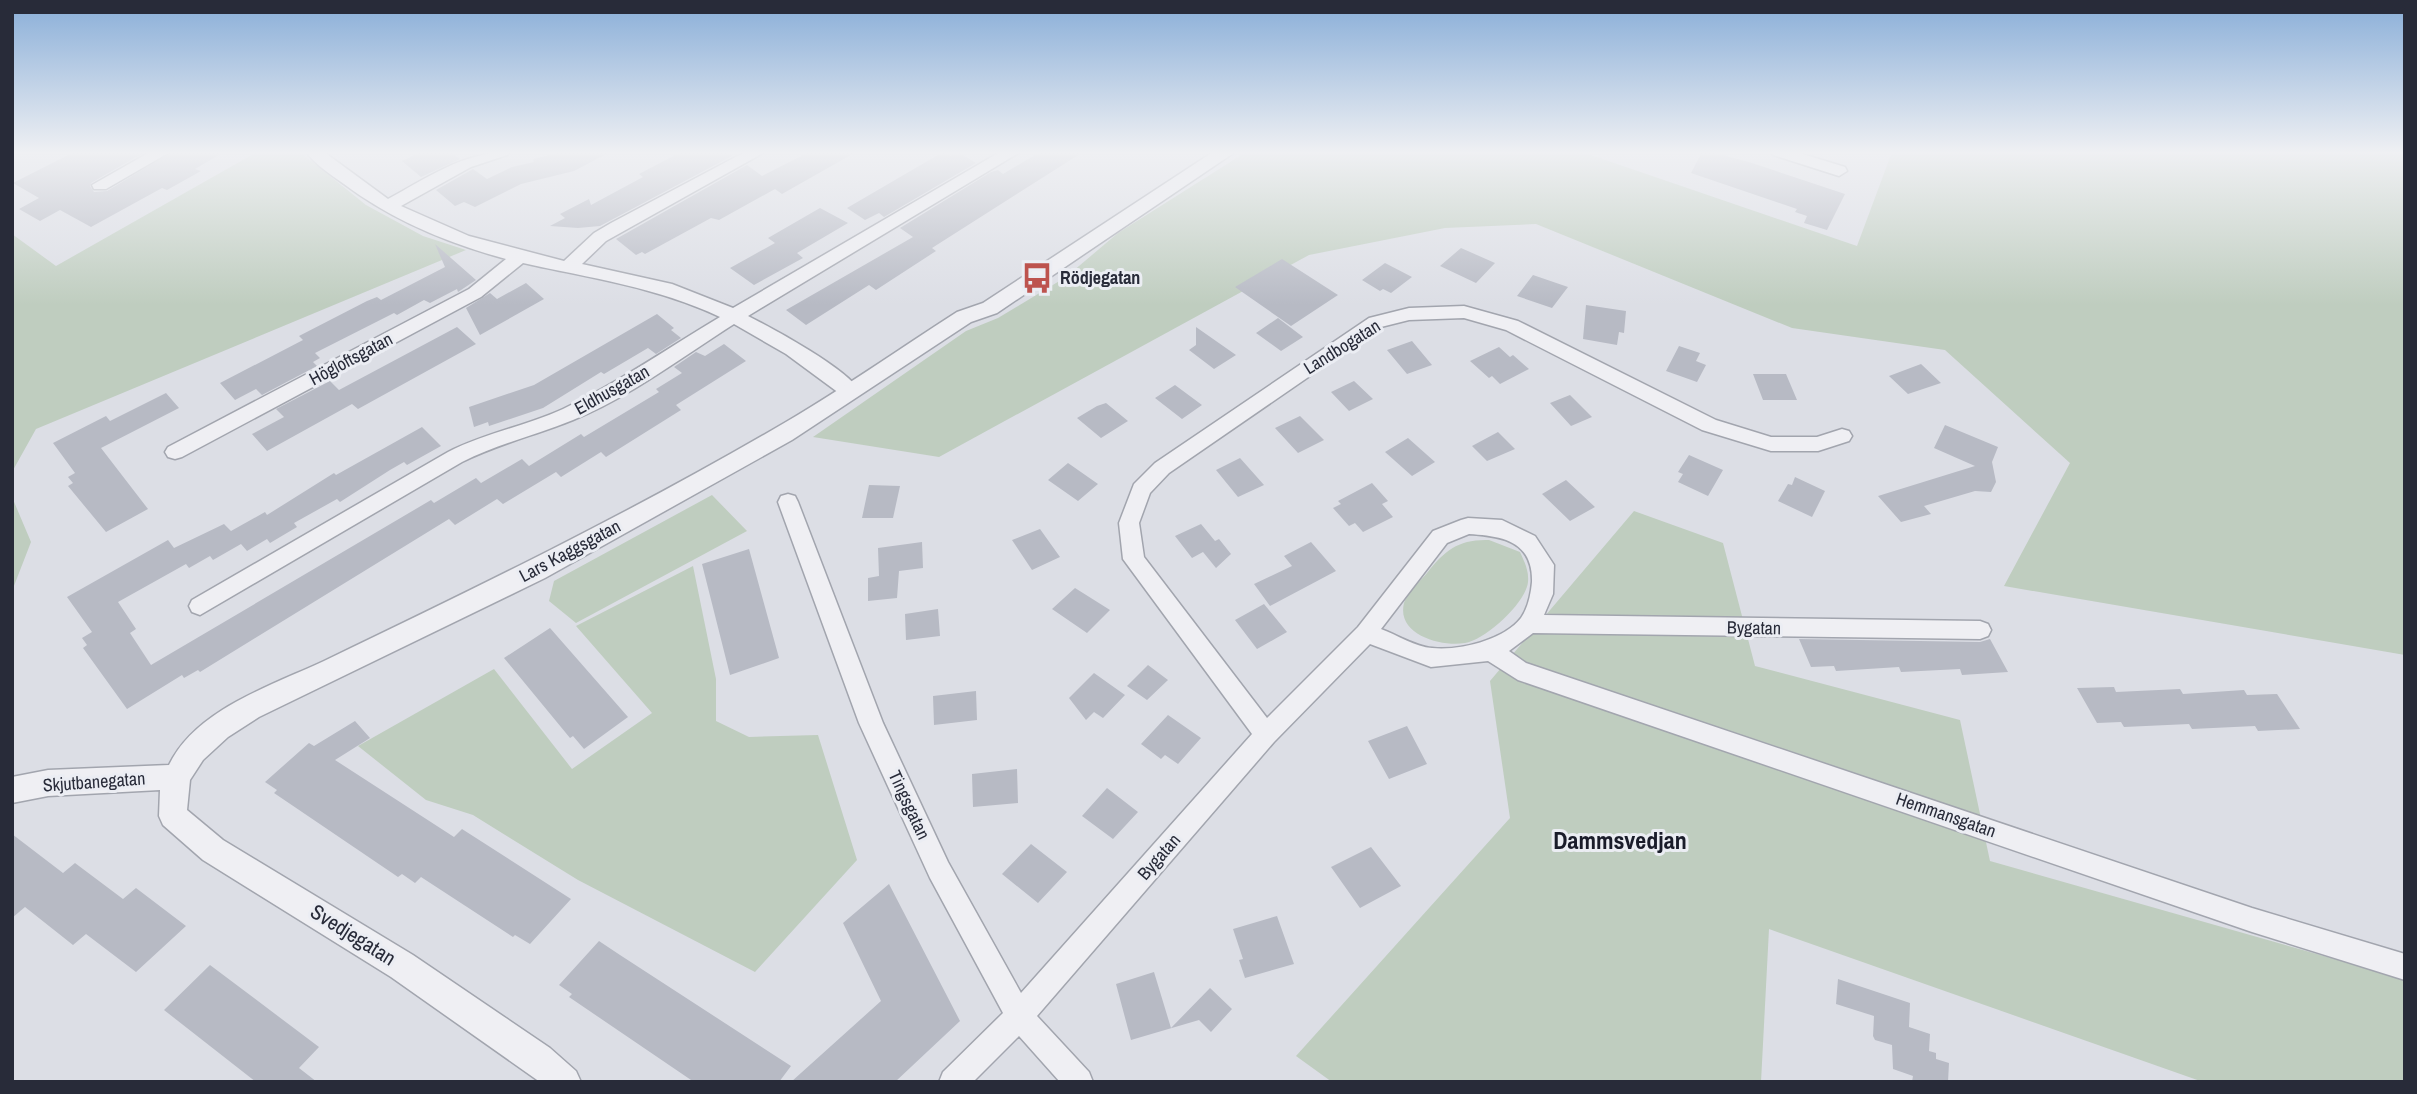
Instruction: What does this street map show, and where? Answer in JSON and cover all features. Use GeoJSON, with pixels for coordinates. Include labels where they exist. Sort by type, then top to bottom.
{"type":"FeatureCollection","features":[{"type":"Feature","properties":{"kind":"street"},"geometry":{"type":"LineString","coordinates":[[381,203],[444,233],[520,257],[570,265],[684,295],[734,316],[829,373],[850,391]]}},
{"type":"Feature","properties":{"kind":"street"},"geometry":{"type":"LineString","coordinates":[[386,207],[393,203]]}},
{"type":"Feature","properties":{"kind":"street"},"geometry":{"type":"LineString","coordinates":[[570,265],[600,237],[660,203]]}},
{"type":"Feature","properties":{"kind":"street","name":"Eldhusgatan"},"geometry":{"type":"LineString","coordinates":[[200,606],[455,457],[481,444],[567,415],[613,391],[925,203]]}},
{"type":"Feature","properties":{"kind":"street","name":"Lars Kaggsgatan"},"geometry":{"type":"LineString","coordinates":[[177,776],[190,753],[215,730],[248,709],[536,571],[784,434],[964,317],[980,300],[1123,203]]}},
{"type":"Feature","properties":{"kind":"street","name":"Lars Kaggsgatan"},"geometry":{"type":"LineString","coordinates":[[964,317],[990,308],[1149,203]]}},
{"type":"Feature","properties":{"kind":"street","name":"Högloftsgatan"},"geometry":{"type":"LineString","coordinates":[[175,452],[475,293],[520,257]]}},
{"type":"Feature","properties":{"kind":"street","name":"Landbogatan"},"geometry":{"type":"LineString","coordinates":[[1266,735],[1134,559],[1129,523],[1141,489],[1161,468],[1375,322],[1409,314],[1464,312],[1512,325],[1709,425],[1771,444],[1818,444],[1842,436]]}},
{"type":"Feature","properties":{"kind":"street","name":"Tingsgatan"},"geometry":{"type":"LineString","coordinates":[[788,502],[871,723],[939,870],[1019,1016],[1079,1082]]}},
{"type":"Feature","properties":{"kind":"street","name":"Bygatan"},"geometry":{"type":"LineString","coordinates":[[953,1082],[1019,1016],[1266,735],[1366,634],[1440,537],[1468,526],[1502,528],[1528,542],[1543,565],[1542,594],[1528,625],[1980,630]]}},
{"type":"Feature","properties":{"kind":"street"},"geometry":{"type":"LineString","coordinates":[[1366,634],[1431,658],[1492,651],[1528,625]]}},
{"type":"Feature","properties":{"kind":"street","name":"Hemmansgatan"},"geometry":{"type":"LineString","coordinates":[[1492,651],[1518,670],[2252,920],[2405,967]]}},
{"type":"Feature","properties":{"kind":"street","name":"Skjutbanegatan"},"geometry":{"type":"LineString","coordinates":[[12,790],[48,783],[177,776]]}},
{"type":"Feature","properties":{"kind":"street","name":"Svedjegatan"},"geometry":{"type":"LineString","coordinates":[[177,776],[171,799],[173,816],[213,850],[402,965],[539,1059],[565,1082]]}},
{"type":"Feature","properties":{"kind":"green space"},"geometry":{"type":"Polygon","coordinates":[[[167,203],[364,203],[423,236],[466,250],[36,429],[12,472],[12,234],[56,266],[167,203]]]}},
{"type":"Feature","properties":{"kind":"green space"},"geometry":{"type":"Polygon","coordinates":[[[1165,203],[1731,203],[1857,246],[1873,203],[2405,203],[2405,655],[2004,586],[2070,463],[1945,350],[1792,328],[1536,224],[1445,228],[1309,255],[939,457],[813,437],[966,331],[998,318],[1066,277],[1118,233],[1165,203]]]}},
{"type":"Feature","properties":{"kind":"green space"},"geometry":{"type":"Polygon","coordinates":[[[712,495],[747,531],[576,623],[549,601],[554,581],[712,495]]]}},
{"type":"Feature","properties":{"kind":"green space"},"geometry":{"type":"Polygon","coordinates":[[[12,497],[31,542],[12,591],[12,497]]]}},
{"type":"Feature","properties":{"kind":"green space"},"geometry":{"type":"Polygon","coordinates":[[[1634,511],[1723,543],[1755,666],[1960,720],[1990,861],[2405,979],[2405,1082],[2203,1082],[1769,929],[1761,1082],[1332,1082],[1296,1056],[1510,818],[1490,681],[1634,511]]]}},
{"type":"Feature","properties":{"kind":"green space"},"geometry":{"type":"Polygon","coordinates":[[[1489,540],[1520,552],[1526,567],[1526,591],[1512,610],[1493,628],[1465,643],[1433,641],[1414,631],[1403,614],[1404,603],[1414,587],[1447,552],[1461,544],[1489,540]]]}},
{"type":"Feature","properties":{"kind":"green space"},"geometry":{"type":"Polygon","coordinates":[[[693,566],[716,679],[716,721],[749,737],[818,735],[857,860],[755,972],[578,880],[473,815],[426,800],[358,746],[494,669],[572,769],[652,713],[576,626],[693,566]]]}},
{"type":"Feature","properties":{"kind":"building"},"geometry":{"type":"Polygon","coordinates":[[[30,203],[135,203],[91,227],[60,210],[40,221],[19,209],[30,203]]]}},
{"type":"Feature","properties":{"kind":"building"},"geometry":{"type":"Polygon","coordinates":[[[466,203],[483,203],[475,207],[466,203]]]}},
{"type":"Feature","properties":{"kind":"building"},"geometry":{"type":"Polygon","coordinates":[[[581,203],[643,203],[600,226],[550,226],[565,218],[560,214],[581,203]]]}},
{"type":"Feature","properties":{"kind":"building"},"geometry":{"type":"Polygon","coordinates":[[[680,203],[750,203],[719,220],[711,218],[645,254],[642,252],[636,255],[616,239],[680,203]]]}},
{"type":"Feature","properties":{"kind":"building"},"geometry":{"type":"Polygon","coordinates":[[[855,203],[908,203],[884,217],[879,213],[865,220],[847,208],[855,203]]]}},
{"type":"Feature","properties":{"kind":"building"},"geometry":{"type":"Polygon","coordinates":[[[941,203],[1003,203],[932,248],[936,251],[876,290],[869,285],[806,325],[786,310],[913,237],[900,228],[941,203]]]}},
{"type":"Feature","properties":{"kind":"building"},"geometry":{"type":"Polygon","coordinates":[[[1779,203],[1840,203],[1827,230],[1804,223],[1807,216],[1795,212],[1797,209],[1779,203]]]}},
{"type":"Feature","properties":{"kind":"building"},"geometry":{"type":"Polygon","coordinates":[[[820,208],[848,223],[797,253],[803,258],[754,285],[730,268],[775,243],[768,238],[820,208]]]}},
{"type":"Feature","properties":{"kind":"building"},"geometry":{"type":"Polygon","coordinates":[[[435,244],[476,280],[458,292],[457,289],[430,303],[424,300],[397,315],[394,313],[315,353],[320,358],[313,362],[317,366],[262,395],[256,389],[235,400],[220,383],[303,340],[299,336],[367,301],[377,297],[381,300],[445,267],[435,244]]]}},
{"type":"Feature","properties":{"kind":"building"},"geometry":{"type":"Polygon","coordinates":[[[1461,248],[1495,263],[1476,283],[1440,266],[1461,248]]]}},
{"type":"Feature","properties":{"kind":"building"},"geometry":{"type":"Polygon","coordinates":[[[1282,259],[1338,295],[1291,326],[1235,287],[1282,259]]]}},
{"type":"Feature","properties":{"kind":"building"},"geometry":{"type":"Polygon","coordinates":[[[1385,263],[1412,277],[1391,293],[1383,289],[1380,291],[1362,280],[1385,263]]]}},
{"type":"Feature","properties":{"kind":"building"},"geometry":{"type":"Polygon","coordinates":[[[1533,275],[1568,287],[1552,308],[1517,296],[1533,275]]]}},
{"type":"Feature","properties":{"kind":"building"},"geometry":{"type":"Polygon","coordinates":[[[526,283],[544,299],[480,335],[466,308],[490,293],[497,299],[526,283]]]}},
{"type":"Feature","properties":{"kind":"building"},"geometry":{"type":"Polygon","coordinates":[[[1586,305],[1626,311],[1624,333],[1619,332],[1617,345],[1583,339],[1586,305]]]}},
{"type":"Feature","properties":{"kind":"building"},"geometry":{"type":"Polygon","coordinates":[[[657,314],[674,328],[671,330],[681,338],[656,354],[648,348],[604,374],[601,372],[543,408],[489,426],[488,422],[474,427],[469,407],[534,385],[657,314]]]}},
{"type":"Feature","properties":{"kind":"building"},"geometry":{"type":"Polygon","coordinates":[[[1278,318],[1303,337],[1281,351],[1256,333],[1278,318]]]}},
{"type":"Feature","properties":{"kind":"building"},"geometry":{"type":"Polygon","coordinates":[[[457,327],[476,344],[358,409],[352,404],[267,451],[252,434],[284,417],[276,409],[330,381],[339,390],[457,327]]]}},
{"type":"Feature","properties":{"kind":"building"},"geometry":{"type":"Polygon","coordinates":[[[1196,327],[1236,355],[1214,369],[1189,350],[1196,345],[1196,327]]]}},
{"type":"Feature","properties":{"kind":"building"},"geometry":{"type":"Polygon","coordinates":[[[1412,341],[1432,365],[1407,374],[1387,350],[1412,341]]]}},
{"type":"Feature","properties":{"kind":"building"},"geometry":{"type":"Polygon","coordinates":[[[724,344],[746,361],[676,405],[681,410],[606,457],[601,452],[561,477],[556,472],[503,504],[497,499],[455,525],[449,519],[200,672],[198,670],[184,678],[182,675],[127,709],[83,648],[87,645],[82,638],[92,632],[67,597],[168,540],[174,548],[224,524],[231,531],[265,512],[267,515],[334,473],[336,475],[422,427],[441,446],[407,465],[404,462],[340,502],[337,499],[294,523],[297,527],[270,543],[267,539],[247,551],[241,544],[213,560],[210,556],[189,568],[186,564],[118,602],[136,629],[130,633],[151,665],[431,500],[434,503],[476,478],[481,483],[522,459],[529,466],[581,434],[584,437],[659,392],[656,389],[682,373],[674,367],[696,352],[705,356],[724,344]]]}},
{"type":"Feature","properties":{"kind":"building"},"geometry":{"type":"Polygon","coordinates":[[[1679,346],[1700,353],[1696,361],[1706,365],[1697,382],[1666,371],[1679,346]]]}},
{"type":"Feature","properties":{"kind":"building"},"geometry":{"type":"Polygon","coordinates":[[[1499,347],[1529,369],[1500,384],[1470,361],[1499,347]]]}},
{"type":"Feature","properties":{"kind":"building"},"geometry":{"type":"Polygon","coordinates":[[[1921,364],[1941,383],[1908,394],[1889,376],[1921,364]]]}},
{"type":"Feature","properties":{"kind":"building"},"geometry":{"type":"Polygon","coordinates":[[[1753,374],[1786,374],[1797,400],[1763,400],[1753,374]]]}},
{"type":"Feature","properties":{"kind":"building"},"geometry":{"type":"Polygon","coordinates":[[[1354,381],[1373,399],[1349,411],[1331,392],[1354,381]]]}},
{"type":"Feature","properties":{"kind":"building"},"geometry":{"type":"Polygon","coordinates":[[[1175,385],[1202,405],[1182,419],[1155,398],[1175,385]]]}},
{"type":"Feature","properties":{"kind":"building"},"geometry":{"type":"Polygon","coordinates":[[[166,393],[179,408],[101,448],[148,509],[106,532],[68,486],[73,483],[68,477],[75,473],[53,443],[106,416],[110,421],[166,393]]]}},
{"type":"Feature","properties":{"kind":"building"},"geometry":{"type":"Polygon","coordinates":[[[1570,395],[1592,417],[1571,426],[1550,403],[1570,395]]]}},
{"type":"Feature","properties":{"kind":"building"},"geometry":{"type":"Polygon","coordinates":[[[1106,403],[1128,421],[1101,438],[1077,418],[1106,403]]]}},
{"type":"Feature","properties":{"kind":"building"},"geometry":{"type":"Polygon","coordinates":[[[1300,416],[1324,440],[1298,453],[1275,428],[1300,416]]]}},
{"type":"Feature","properties":{"kind":"building"},"geometry":{"type":"Polygon","coordinates":[[[1945,425],[1998,447],[1992,462],[1996,482],[1991,492],[1975,491],[1924,506],[1931,514],[1901,522],[1878,496],[1975,466],[1934,448],[1945,425]]]}},
{"type":"Feature","properties":{"kind":"building"},"geometry":{"type":"Polygon","coordinates":[[[1498,432],[1515,449],[1487,461],[1472,446],[1498,432]]]}},
{"type":"Feature","properties":{"kind":"building"},"geometry":{"type":"Polygon","coordinates":[[[1408,438],[1435,462],[1412,476],[1385,452],[1408,438]]]}},
{"type":"Feature","properties":{"kind":"building"},"geometry":{"type":"Polygon","coordinates":[[[1689,455],[1723,470],[1708,496],[1678,482],[1683,474],[1678,472],[1689,455]]]}},
{"type":"Feature","properties":{"kind":"building"},"geometry":{"type":"Polygon","coordinates":[[[1240,458],[1264,485],[1238,497],[1216,470],[1240,458]]]}},
{"type":"Feature","properties":{"kind":"building"},"geometry":{"type":"Polygon","coordinates":[[[1068,463],[1098,484],[1078,501],[1048,480],[1068,463]]]}},
{"type":"Feature","properties":{"kind":"building"},"geometry":{"type":"Polygon","coordinates":[[[1795,477],[1825,491],[1812,517],[1778,501],[1788,484],[1792,485],[1795,477]]]}},
{"type":"Feature","properties":{"kind":"building"},"geometry":{"type":"Polygon","coordinates":[[[1566,480],[1595,507],[1570,521],[1542,494],[1566,480]]]}},
{"type":"Feature","properties":{"kind":"building"},"geometry":{"type":"Polygon","coordinates":[[[1372,483],[1388,501],[1382,504],[1393,517],[1363,532],[1355,523],[1349,526],[1333,508],[1341,504],[1338,501],[1372,483]]]}},
{"type":"Feature","properties":{"kind":"building"},"geometry":{"type":"Polygon","coordinates":[[[869,485],[900,486],[893,518],[862,518],[869,485]]]}},
{"type":"Feature","properties":{"kind":"building"},"geometry":{"type":"Polygon","coordinates":[[[1201,524],[1215,541],[1219,539],[1231,554],[1216,568],[1203,552],[1192,558],[1175,536],[1201,524]]]}},
{"type":"Feature","properties":{"kind":"building"},"geometry":{"type":"Polygon","coordinates":[[[1040,529],[1060,557],[1032,570],[1012,540],[1040,529]]]}},
{"type":"Feature","properties":{"kind":"building"},"geometry":{"type":"Polygon","coordinates":[[[922,542],[923,568],[899,571],[897,598],[868,601],[868,578],[879,576],[878,548],[922,542]]]}},
{"type":"Feature","properties":{"kind":"building"},"geometry":{"type":"Polygon","coordinates":[[[1311,542],[1336,571],[1270,606],[1254,584],[1292,566],[1284,556],[1311,542]]]}},
{"type":"Feature","properties":{"kind":"building"},"geometry":{"type":"Polygon","coordinates":[[[749,549],[779,658],[730,675],[702,564],[749,549]]]}},
{"type":"Feature","properties":{"kind":"building"},"geometry":{"type":"Polygon","coordinates":[[[1075,588],[1110,610],[1087,633],[1052,609],[1075,588]]]}},
{"type":"Feature","properties":{"kind":"building"},"geometry":{"type":"Polygon","coordinates":[[[1264,604],[1287,632],[1257,649],[1235,620],[1264,604]]]}},
{"type":"Feature","properties":{"kind":"building"},"geometry":{"type":"Polygon","coordinates":[[[938,609],[940,636],[906,640],[905,614],[938,609]]]}},
{"type":"Feature","properties":{"kind":"building"},"geometry":{"type":"Polygon","coordinates":[[[550,628],[628,717],[584,749],[573,736],[570,738],[504,658],[550,628]]]}},
{"type":"Feature","properties":{"kind":"building"},"geometry":{"type":"Polygon","coordinates":[[[1799,639],[1980,642],[1990,639],[2008,672],[1962,675],[1960,669],[1901,672],[1899,667],[1836,671],[1834,666],[1811,667],[1799,639]]]}},
{"type":"Feature","properties":{"kind":"building"},"geometry":{"type":"Polygon","coordinates":[[[1148,665],[1168,680],[1147,700],[1127,686],[1148,665]]]}},
{"type":"Feature","properties":{"kind":"building"},"geometry":{"type":"Polygon","coordinates":[[[1094,673],[1125,695],[1103,718],[1094,712],[1086,720],[1069,698],[1094,673]]]}},
{"type":"Feature","properties":{"kind":"building"},"geometry":{"type":"Polygon","coordinates":[[[2114,687],[2116,692],[2180,689],[2183,694],[2244,690],[2247,695],[2277,694],[2300,729],[2258,731],[2255,726],[2192,729],[2189,724],[2124,727],[2121,722],[2097,723],[2077,688],[2114,687]]]}},
{"type":"Feature","properties":{"kind":"building"},"geometry":{"type":"Polygon","coordinates":[[[976,691],[977,720],[934,725],[933,696],[976,691]]]}},
{"type":"Feature","properties":{"kind":"building"},"geometry":{"type":"Polygon","coordinates":[[[1168,715],[1201,738],[1178,764],[1165,755],[1161,759],[1141,744],[1168,715]]]}},
{"type":"Feature","properties":{"kind":"building"},"geometry":{"type":"Polygon","coordinates":[[[355,721],[370,738],[335,760],[454,837],[462,829],[571,899],[530,944],[515,935],[513,937],[421,877],[415,883],[402,874],[398,877],[274,793],[277,790],[265,782],[309,743],[314,746],[355,721]]]}},
{"type":"Feature","properties":{"kind":"building"},"geometry":{"type":"Polygon","coordinates":[[[1407,726],[1427,764],[1389,779],[1368,741],[1407,726]]]}},
{"type":"Feature","properties":{"kind":"building"},"geometry":{"type":"Polygon","coordinates":[[[1017,769],[1018,803],[973,807],[972,774],[1017,769]]]}},
{"type":"Feature","properties":{"kind":"building"},"geometry":{"type":"Polygon","coordinates":[[[1107,788],[1138,812],[1113,839],[1082,816],[1107,788]]]}},
{"type":"Feature","properties":{"kind":"building"},"geometry":{"type":"Polygon","coordinates":[[[12,834],[63,873],[75,863],[123,899],[136,888],[186,926],[136,972],[86,934],[73,945],[25,907],[12,918],[12,834]]]}},
{"type":"Feature","properties":{"kind":"building"},"geometry":{"type":"Polygon","coordinates":[[[1031,844],[1067,872],[1038,903],[1002,874],[1031,844]]]}},
{"type":"Feature","properties":{"kind":"building"},"geometry":{"type":"Polygon","coordinates":[[[1371,847],[1401,886],[1360,908],[1331,867],[1371,847]]]}},
{"type":"Feature","properties":{"kind":"building"},"geometry":{"type":"Polygon","coordinates":[[[889,884],[960,1021],[895,1082],[791,1082],[881,1001],[843,923],[889,884]]]}},
{"type":"Feature","properties":{"kind":"building"},"geometry":{"type":"Polygon","coordinates":[[[1277,916],[1294,964],[1245,978],[1239,960],[1243,959],[1233,929],[1277,916]]]}},
{"type":"Feature","properties":{"kind":"building"},"geometry":{"type":"Polygon","coordinates":[[[599,941],[791,1066],[779,1082],[694,1082],[569,997],[572,994],[559,985],[599,941]]]}},
{"type":"Feature","properties":{"kind":"building"},"geometry":{"type":"Polygon","coordinates":[[[210,965],[319,1047],[299,1068],[317,1082],[256,1082],[164,1010],[210,965]]]}},
{"type":"Feature","properties":{"kind":"building"},"geometry":{"type":"Polygon","coordinates":[[[1154,972],[1171,1028],[1210,988],[1232,1009],[1211,1032],[1199,1020],[1131,1040],[1116,984],[1154,972]]]}},
{"type":"Feature","properties":{"kind":"building"},"geometry":{"type":"Polygon","coordinates":[[[1838,979],[1910,1003],[1909,1027],[1930,1034],[1929,1051],[1936,1053],[1936,1059],[1949,1063],[1948,1082],[1912,1082],[1913,1076],[1893,1069],[1892,1045],[1875,1040],[1873,1036],[1874,1016],[1836,1004],[1838,979]]]}},
{"type":"Feature","properties":{"kind":"place","name":"Rödjegatan"},"geometry":{"type":"Point","coordinates":[1037,278]}},
{"type":"Feature","properties":{"kind":"district","name":"Dammsvedjan"},"geometry":{"type":"Point","coordinates":[1620,841]}}]}
